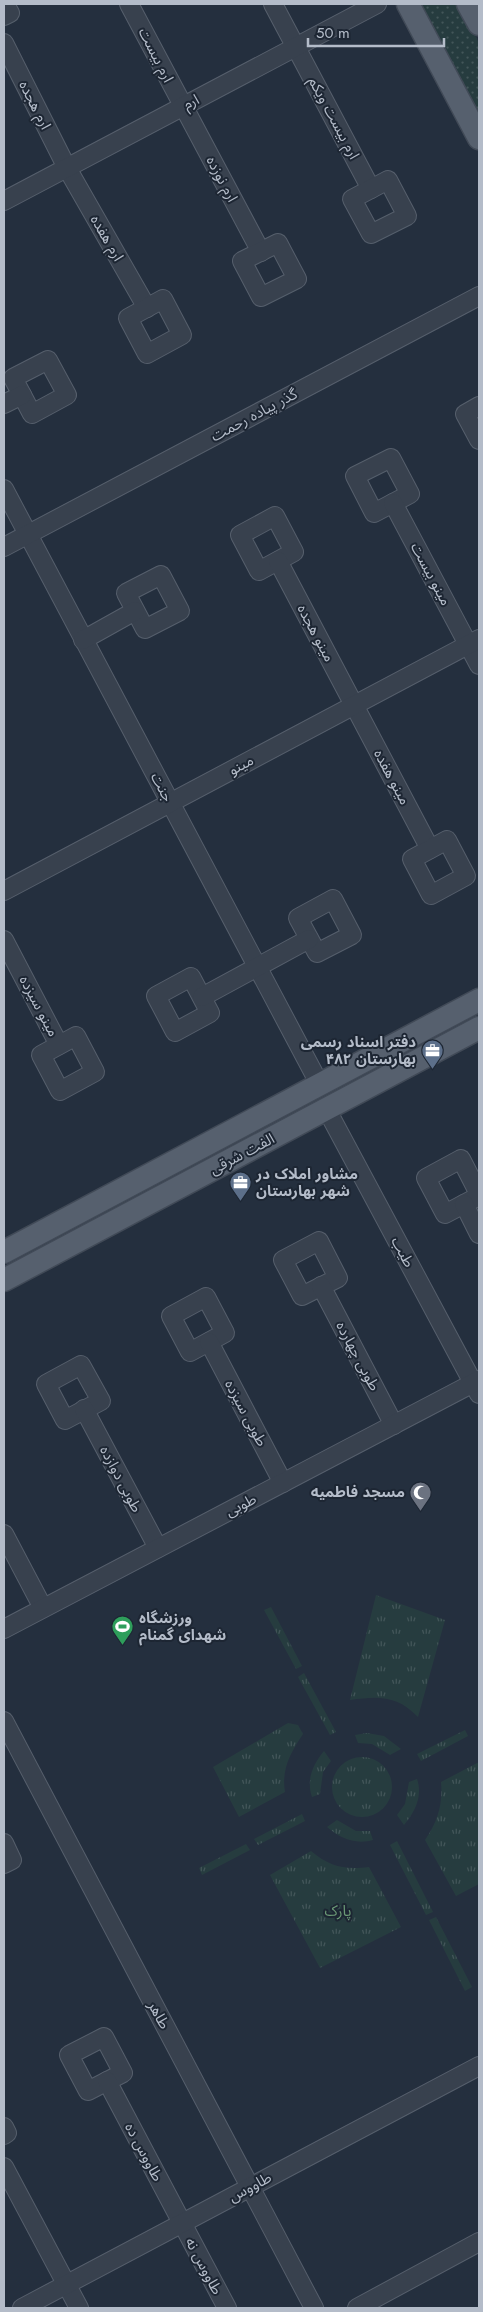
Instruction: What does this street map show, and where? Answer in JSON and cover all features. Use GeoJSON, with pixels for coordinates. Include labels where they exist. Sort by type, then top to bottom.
{"type":"FeatureCollection","features":[{"type":"Feature","properties":{"kind":"main road"},"geometry":{"type":"LineString","coordinates":[[408,4],[479,138]]}},
{"type":"Feature","properties":{"kind":"main road"},"geometry":{"type":"LineString","coordinates":[[468,4],[479,24]]}},
{"type":"Feature","properties":{"kind":"main road","name":"الفت شرقی"},"geometry":{"type":"LineString","coordinates":[[4,1252],[479,1000]]}},
{"type":"Feature","properties":{"kind":"main road","name":"الفت شرقی"},"geometry":{"type":"LineString","coordinates":[[4,1280],[479,1028]]}},
{"type":"Feature","properties":{"kind":"street"},"geometry":{"type":"LineString","coordinates":[[4,16],[10,13],[5,4]]}},
{"type":"Feature","properties":{"kind":"street","name":"ارم بیست"},"geometry":{"type":"LineString","coordinates":[[129,4],[182,106]]}},
{"type":"Feature","properties":{"kind":"street","name":"ارم بیست ویکم"},"geometry":{"type":"LineString","coordinates":[[274,4],[371,189]]}},
{"type":"Feature","properties":{"kind":"street","name":"ارم"},"geometry":{"type":"LineString","coordinates":[[4,201],[378,4]]}},
{"type":"Feature","properties":{"kind":"street","name":"ارم هجده"},"geometry":{"type":"LineString","coordinates":[[4,42],[67,168]]}},
{"type":"Feature","properties":{"kind":"street","name":"ارم نوزده"},"geometry":{"type":"LineString","coordinates":[[182,106],[261,252]]}},
{"type":"Feature","properties":{"kind":"street","name":"ارم هفده"},"geometry":{"type":"LineString","coordinates":[[67,168],[147,308]]}},
{"type":"Feature","properties":{"kind":"street","name":"گذر پیاده رحمت"},"geometry":{"type":"LineString","coordinates":[[4,547],[479,296]]}},
{"type":"Feature","properties":{"kind":"street"},"geometry":{"type":"LineString","coordinates":[[4,404],[22,396]]}},
{"type":"Feature","properties":{"kind":"street"},"geometry":{"type":"LineString","coordinates":[[479,406],[465,414],[479,440]]}},
{"type":"Feature","properties":{"kind":"street","name":"جنت"},"geometry":{"type":"LineString","coordinates":[[4,489],[320,1084]]}},
{"type":"Feature","properties":{"kind":"street","name":"مینو بیست"},"geometry":{"type":"LineString","coordinates":[[393,502],[474,642],[479,665]]}},
{"type":"Feature","properties":{"kind":"street","name":"مینو هجده"},"geometry":{"type":"LineString","coordinates":[[278,561],[354,705]]}},
{"type":"Feature","properties":{"kind":"street"},"geometry":{"type":"LineString","coordinates":[[83,640],[135,611]]}},
{"type":"Feature","properties":{"kind":"street","name":"مینو"},"geometry":{"type":"LineString","coordinates":[[4,891],[474,642]]}},
{"type":"Feature","properties":{"kind":"street","name":"مینو هفده"},"geometry":{"type":"LineString","coordinates":[[354,705],[430,849]]}},
{"type":"Feature","properties":{"kind":"street"},"geometry":{"type":"LineString","coordinates":[[202,997],[309,939]]}},
{"type":"Feature","properties":{"kind":"street","name":"مینو سیزده"},"geometry":{"type":"LineString","coordinates":[[4,940],[59,1045]]}},
{"type":"Feature","properties":{"kind":"street","name":"طیب"},"geometry":{"type":"LineString","coordinates":[[327,1110],[477,1386]]}},
{"type":"Feature","properties":{"kind":"street"},"geometry":{"type":"LineString","coordinates":[[474,1198],[479,1234]]}},
{"type":"Feature","properties":{"kind":"street","name":"طوبی چهارده"},"geometry":{"type":"LineString","coordinates":[[321,1286],[394,1425]]}},
{"type":"Feature","properties":{"kind":"street","name":"طوبی سیزده"},"geometry":{"type":"LineString","coordinates":[[209,1342],[283,1483]]}},
{"type":"Feature","properties":{"kind":"street","name":"طوبی"},"geometry":{"type":"LineString","coordinates":[[4,1629],[394,1425],[477,1386]]}},
{"type":"Feature","properties":{"kind":"street","name":"طوبی دوازده"},"geometry":{"type":"LineString","coordinates":[[84,1410],[158,1548]]}},
{"type":"Feature","properties":{"kind":"street"},"geometry":{"type":"LineString","coordinates":[[4,1534],[43,1608]]}},
{"type":"Feature","properties":{"kind":"street","name":"طاهر"},"geometry":{"type":"LineString","coordinates":[[4,1721],[314,2308]]}},
{"type":"Feature","properties":{"kind":"street"},"geometry":{"type":"LineString","coordinates":[[4,1843],[12,1860],[4,1864]]}},
{"type":"Feature","properties":{"kind":"street","name":"طاووس"},"geometry":{"type":"LineString","coordinates":[[22,2308],[479,2066]]}},
{"type":"Feature","properties":{"kind":"street","name":"طاووس ده"},"geometry":{"type":"LineString","coordinates":[[107,2081],[182,2223]]}},
{"type":"Feature","properties":{"kind":"street"},"geometry":{"type":"LineString","coordinates":[[4,2127],[7,2133],[4,2135]]}},
{"type":"Feature","properties":{"kind":"street"},"geometry":{"type":"LineString","coordinates":[[4,2167],[79,2308]]}},
{"type":"Feature","properties":{"kind":"street","name":"طاووس نه"},"geometry":{"type":"LineString","coordinates":[[182,2223],[227,2308]]}},
{"type":"Feature","properties":{"kind":"street"},"geometry":{"type":"LineString","coordinates":[[357,2308],[479,2242]]}},
{"type":"Feature","properties":{"kind":"green space"},"geometry":{"type":"Polygon","coordinates":[[[420,4],[459,4],[479,43],[479,116],[420,4]]]}},
{"type":"Feature","properties":{"kind":"green space"},"geometry":{"type":"Polygon","coordinates":[[[376,1595],[445,1620],[418,1717],[402,1704],[387,1699],[350,1700],[376,1595]]]}},
{"type":"Feature","properties":{"kind":"green space"},"geometry":{"type":"Polygon","coordinates":[[[271,1607],[302,1666],[296,1669],[264,1610],[271,1607]]]}},
{"type":"Feature","properties":{"kind":"green space"},"geometry":{"type":"Polygon","coordinates":[[[304,1673],[336,1732],[330,1735],[298,1677],[304,1673]]]}},
{"type":"Feature","properties":{"kind":"green space"},"geometry":{"type":"Polygon","coordinates":[[[288,1723],[298,1725],[303,1734],[288,1761],[284,1776],[285,1792],[239,1817],[213,1767],[288,1723]]]}},
{"type":"Feature","properties":{"kind":"green space"},"geometry":{"type":"Polygon","coordinates":[[[465,1730],[468,1736],[421,1761],[417,1754],[465,1730]]]}},
{"type":"Feature","properties":{"kind":"green space"},"geometry":{"type":"Polygon","coordinates":[[[367,1733],[384,1736],[401,1749],[390,1755],[372,1744],[358,1743],[355,1735],[367,1733]]]}},
{"type":"Feature","properties":{"kind":"green space"},"geometry":{"type":"Polygon","coordinates":[[[324,1751],[331,1761],[323,1772],[320,1794],[312,1797],[310,1778],[317,1761],[324,1751]]]}},
{"type":"Feature","properties":{"kind":"green space"},"geometry":{"type":"Polygon","coordinates":[[[362,1757],[379,1762],[387,1770],[392,1787],[387,1804],[379,1812],[362,1817],[345,1812],[337,1804],[332,1787],[337,1770],[345,1762],[362,1757]]]}},
{"type":"Feature","properties":{"kind":"green space"},"geometry":{"type":"Polygon","coordinates":[[[479,1762],[479,1884],[456,1896],[425,1840],[439,1812],[441,1782],[479,1762]]]}},
{"type":"Feature","properties":{"kind":"green space"},"geometry":{"type":"Polygon","coordinates":[[[417,1779],[419,1792],[417,1803],[412,1815],[404,1825],[397,1815],[405,1804],[409,1782],[417,1779]]]}},
{"type":"Feature","properties":{"kind":"green space"},"geometry":{"type":"Polygon","coordinates":[[[302,1814],[305,1821],[258,1845],[254,1839],[302,1814]]]}},
{"type":"Feature","properties":{"kind":"green space"},"geometry":{"type":"Polygon","coordinates":[[[337,1820],[356,1831],[370,1831],[373,1840],[360,1842],[348,1840],[337,1834],[327,1827],[337,1820]]]}},
{"type":"Feature","properties":{"kind":"green space"},"geometry":{"type":"Polygon","coordinates":[[[397,1841],[433,1912],[426,1915],[390,1845],[397,1841]]]}},
{"type":"Feature","properties":{"kind":"green space"},"geometry":{"type":"Polygon","coordinates":[[[246,1844],[250,1850],[202,1875],[199,1868],[246,1844]]]}},
{"type":"Feature","properties":{"kind":"green space","name":"پارک"},"geometry":{"type":"Polygon","coordinates":[[[311,1851],[325,1861],[338,1866],[352,1868],[369,1867],[401,1927],[320,1968],[270,1875],[311,1851]]]}},
{"type":"Feature","properties":{"kind":"green space"},"geometry":{"type":"Polygon","coordinates":[[[436,1917],[472,1987],[465,1991],[429,1920],[436,1917]]]}},
{"type":"Feature","properties":{"kind":"place","name":"دفتر اسناد رسمی ۴۸۲ بهارستان"},"geometry":{"type":"Point","coordinates":[432,1070]}},
{"type":"Feature","properties":{"kind":"place","name":"مشاور املاک در شهر بهارستان"},"geometry":{"type":"Point","coordinates":[240,1202]}},
{"type":"Feature","properties":{"kind":"place","name":"مسجد فاطمیه"},"geometry":{"type":"Point","coordinates":[421,1511]}},
{"type":"Feature","properties":{"kind":"place","name":"ورزشگاه شهدای گمنام"},"geometry":{"type":"Point","coordinates":[123,1646]}}]}
